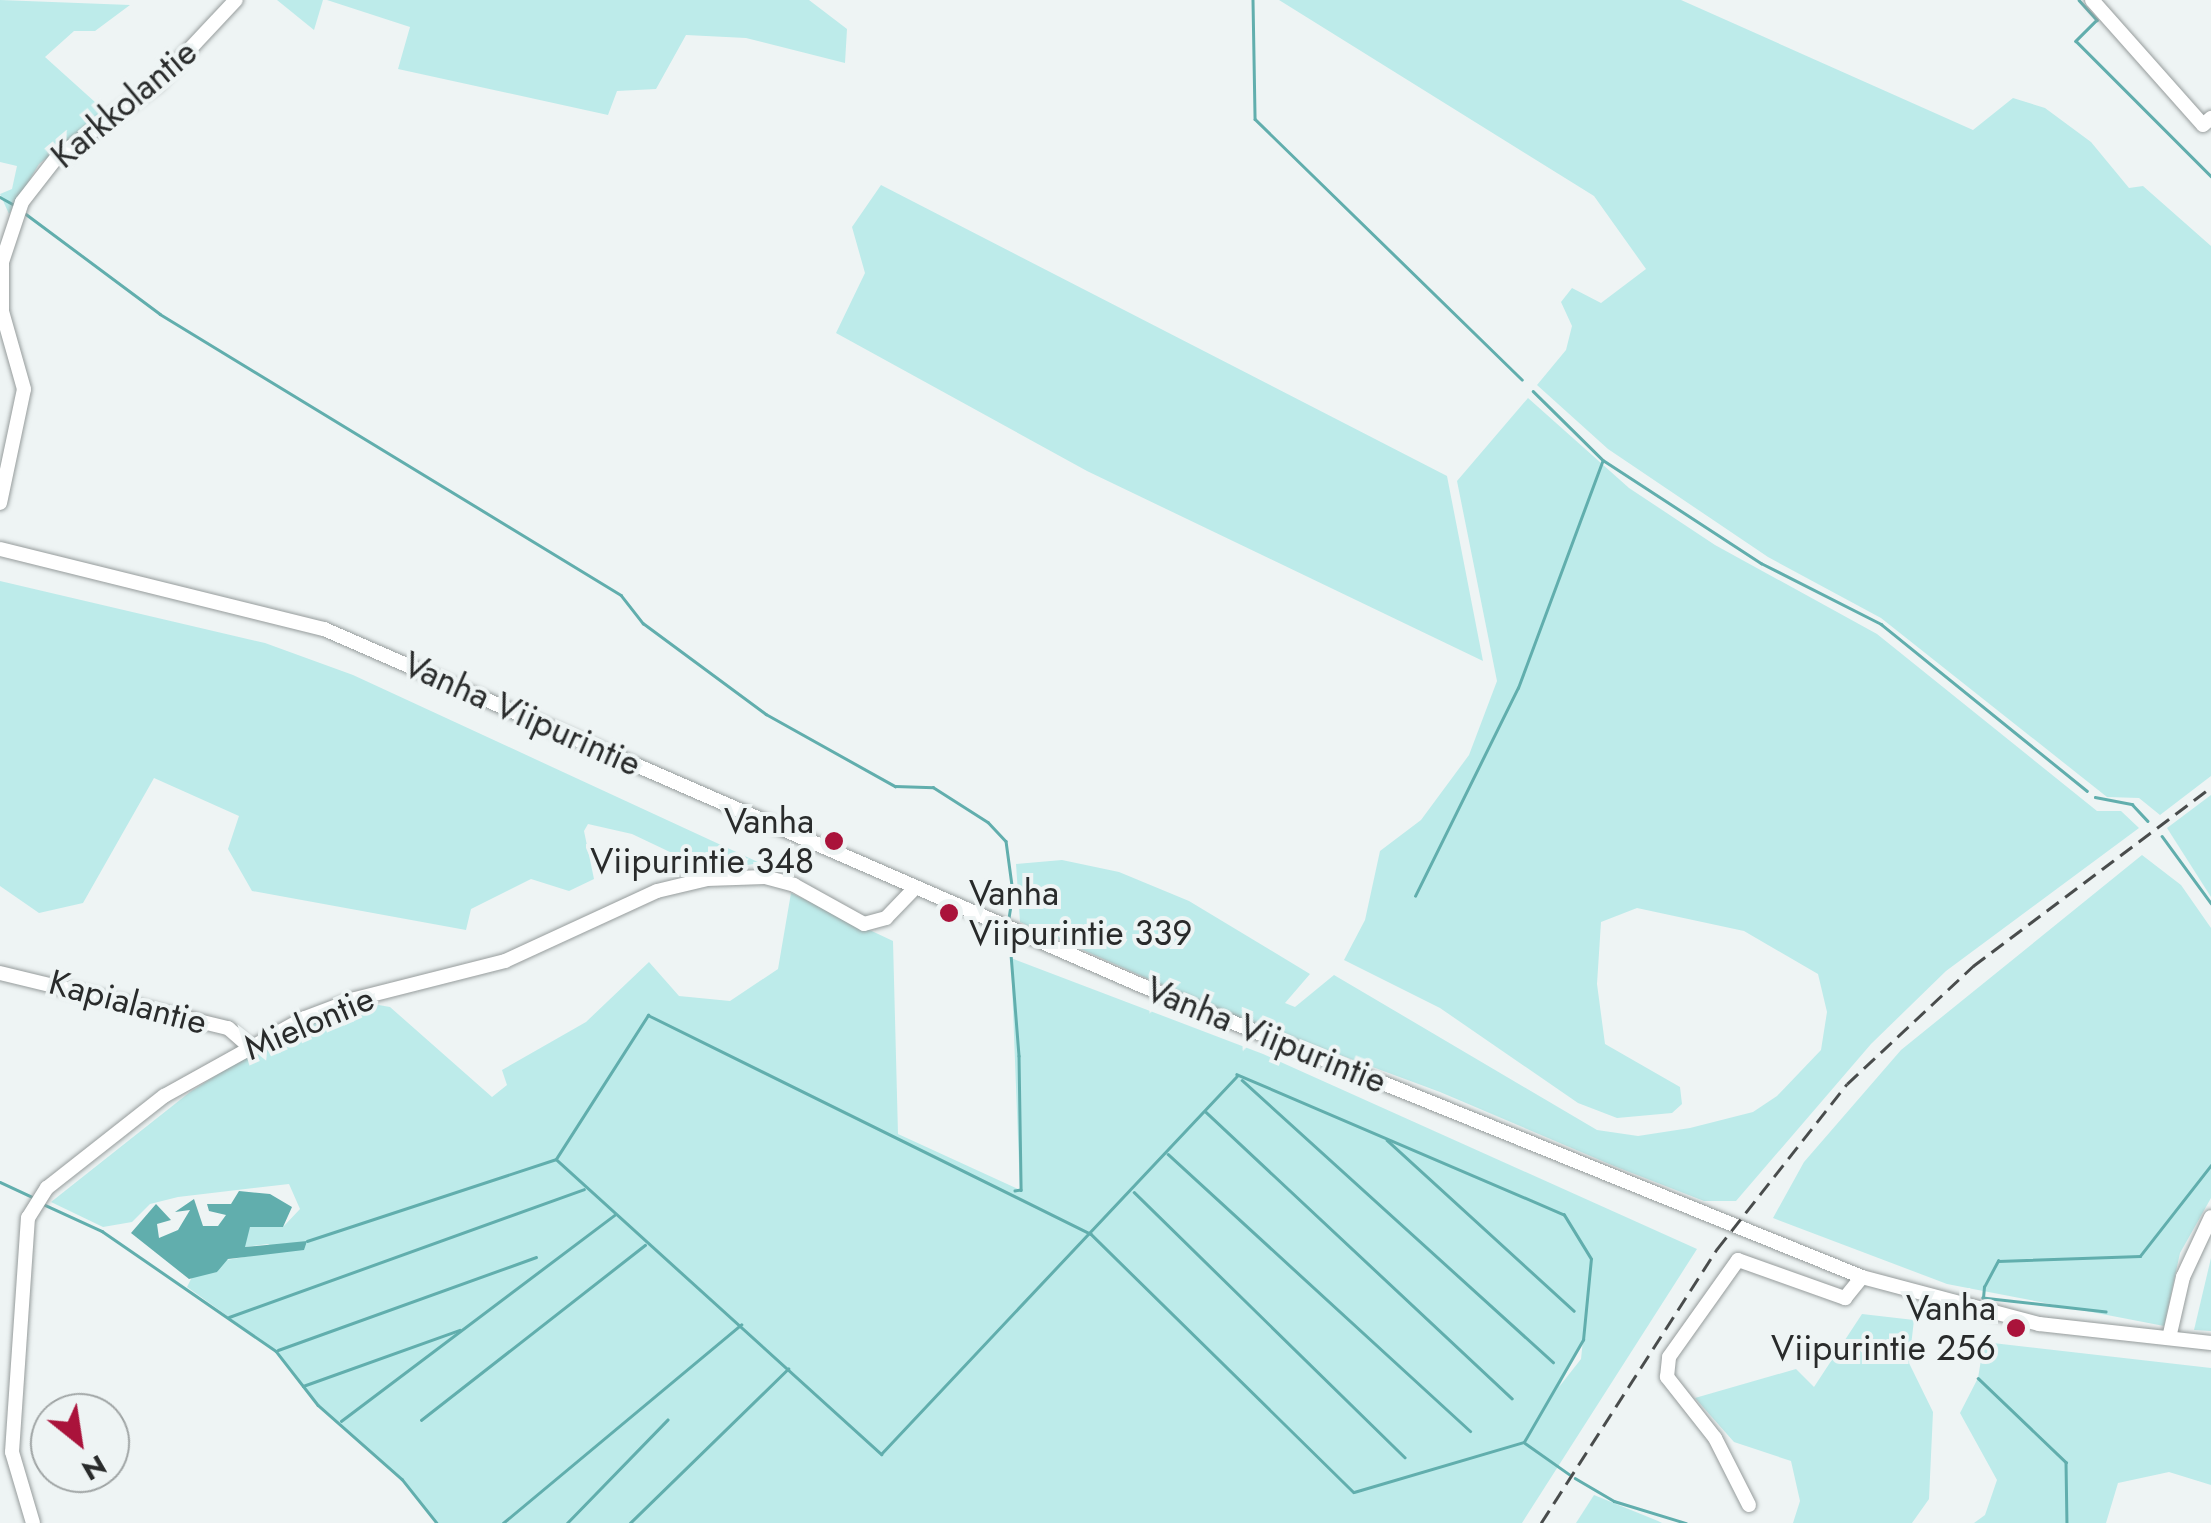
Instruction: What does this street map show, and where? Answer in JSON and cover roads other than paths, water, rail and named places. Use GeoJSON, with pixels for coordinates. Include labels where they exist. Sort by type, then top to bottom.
{"type":"FeatureCollection","features":[{"type":"Feature","properties":{"kind":"street","name":"Karkkolantie"},"geometry":{"type":"LineString","coordinates":[[0,503],[24,389],[2,312],[2,262],[22,202],[57,156],[171,72],[236,0]]}},
{"type":"Feature","properties":{"kind":"street"},"geometry":{"type":"LineString","coordinates":[[2092,0],[2203,125],[2211,118]]}},
{"type":"Feature","properties":{"kind":"street","name":"Vanha Viipurintie"},"geometry":{"type":"LineString","coordinates":[[0,549],[324,629],[914,890],[1862,1277],[2024,1321],[2211,1343]]}},
{"type":"Feature","properties":{"kind":"street","name":"Mielontie"},"geometry":{"type":"LineString","coordinates":[[33,1523],[12,1452],[28,1218],[47,1188],[164,1096],[249,1046],[354,998],[504,961],[612,908],[706,879],[736,875],[794,885],[864,924],[886,918],[914,890]]}},
{"type":"Feature","properties":{"kind":"street","name":"Kapialantie"},"geometry":{"type":"LineString","coordinates":[[0,973],[228,1028],[249,1046]]}},
{"type":"Feature","properties":{"kind":"street"},"geometry":{"type":"LineString","coordinates":[[2168,1338],[2183,1277],[2211,1217]]}},
{"type":"Feature","properties":{"kind":"street"},"geometry":{"type":"LineString","coordinates":[[1749,1505],[1715,1438],[1667,1378],[1669,1358],[1738,1260],[1845,1298],[1862,1277]]}},
{"type":"Feature","properties":{"kind":"waterway"},"geometry":{"type":"LineString","coordinates":[[1253,0],[1255,119],[1522,380]]}},
{"type":"Feature","properties":{"kind":"waterway"},"geometry":{"type":"LineString","coordinates":[[2079,0],[2097,20],[2076,41],[2211,176]]}},
{"type":"Feature","properties":{"kind":"waterway"},"geometry":{"type":"LineString","coordinates":[[0,197],[16,206]]}},
{"type":"Feature","properties":{"kind":"waterway"},"geometry":{"type":"LineString","coordinates":[[26,214],[160,314],[621,595],[643,623],[766,714],[895,786],[933,787],[988,822],[1006,841],[1013,893],[1009,919]]}},
{"type":"Feature","properties":{"kind":"waterway"},"geometry":{"type":"LineString","coordinates":[[1533,391],[1603,460],[1761,563],[1881,624],[2087,791]]}},
{"type":"Feature","properties":{"kind":"waterway"},"geometry":{"type":"LineString","coordinates":[[1415,896],[1518,688],[1602,462]]}},
{"type":"Feature","properties":{"kind":"waterway"},"geometry":{"type":"LineString","coordinates":[[2095,797],[2132,804],[2148,821]]}},
{"type":"Feature","properties":{"kind":"waterway"},"geometry":{"type":"LineString","coordinates":[[2162,836],[2211,903]]}},
{"type":"Feature","properties":{"kind":"waterway"},"geometry":{"type":"LineString","coordinates":[[1011,954],[1019,1056],[1021,1190],[1015,1191]]}},
{"type":"Feature","properties":{"kind":"waterway"},"geometry":{"type":"LineString","coordinates":[[307,1241],[556,1159],[648,1015],[1091,1234],[1354,1492],[1524,1442],[1583,1340],[1591,1259],[1564,1215],[1237,1075]]}},
{"type":"Feature","properties":{"kind":"waterway"},"geometry":{"type":"LineString","coordinates":[[557,1160],[881,1454],[1237,1076]]}},
{"type":"Feature","properties":{"kind":"waterway"},"geometry":{"type":"LineString","coordinates":[[1242,1080],[1553,1362]]}},
{"type":"Feature","properties":{"kind":"waterway"},"geometry":{"type":"LineString","coordinates":[[1206,1112],[1512,1398]]}},
{"type":"Feature","properties":{"kind":"waterway"},"geometry":{"type":"LineString","coordinates":[[1387,1140],[1574,1311]]}},
{"type":"Feature","properties":{"kind":"waterway"},"geometry":{"type":"LineString","coordinates":[[1168,1154],[1470,1431]]}},
{"type":"Feature","properties":{"kind":"waterway"},"geometry":{"type":"LineString","coordinates":[[2106,1312],[1983,1298],[1984,1287],[1998,1261],[2140,1256],[2211,1165]]}},
{"type":"Feature","properties":{"kind":"waterway"},"geometry":{"type":"LineString","coordinates":[[0,1182],[32,1197]]}},
{"type":"Feature","properties":{"kind":"waterway"},"geometry":{"type":"LineString","coordinates":[[229,1317],[584,1189]]}},
{"type":"Feature","properties":{"kind":"waterway"},"geometry":{"type":"LineString","coordinates":[[1134,1192],[1405,1457]]}},
{"type":"Feature","properties":{"kind":"waterway"},"geometry":{"type":"LineString","coordinates":[[45,1205],[102,1231],[276,1351],[318,1405],[402,1479],[437,1523]]}},
{"type":"Feature","properties":{"kind":"waterway"},"geometry":{"type":"LineString","coordinates":[[341,1421],[614,1215]]}},
{"type":"Feature","properties":{"kind":"waterway"},"geometry":{"type":"LineString","coordinates":[[421,1420],[645,1245]]}},
{"type":"Feature","properties":{"kind":"waterway"},"geometry":{"type":"LineString","coordinates":[[278,1350],[536,1257]]}},
{"type":"Feature","properties":{"kind":"waterway"},"geometry":{"type":"LineString","coordinates":[[503,1523],[741,1325]]}},
{"type":"Feature","properties":{"kind":"waterway"},"geometry":{"type":"LineString","coordinates":[[303,1386],[459,1330]]}},
{"type":"Feature","properties":{"kind":"waterway"},"geometry":{"type":"LineString","coordinates":[[630,1523],[788,1369]]}},
{"type":"Feature","properties":{"kind":"waterway"},"geometry":{"type":"LineString","coordinates":[[1978,1378],[2066,1462],[2067,1523]]}},
{"type":"Feature","properties":{"kind":"waterway"},"geometry":{"type":"LineString","coordinates":[[567,1523],[667,1420]]}},
{"type":"Feature","properties":{"kind":"waterway"},"geometry":{"type":"LineString","coordinates":[[1525,1443],[1569,1474]]}},
{"type":"Feature","properties":{"kind":"waterway"},"geometry":{"type":"LineString","coordinates":[[1575,1478],[1614,1501],[1686,1523]]}},
{"type":"Feature","properties":{"kind":"railway"},"geometry":{"type":"LineString","coordinates":[[1541,1523],[1717,1249],[1847,1084],[1973,966],[2211,787]]}},
{"type":"Feature","properties":{"kind":"place","name":"Vanha Viipurintie 348"},"geometry":{"type":"Point","coordinates":[834,841]}},
{"type":"Feature","properties":{"kind":"place","name":"Vanha Viipurintie 339"},"geometry":{"type":"Point","coordinates":[949,913]}},
{"type":"Feature","properties":{"kind":"place","name":"Vanha Viipurintie 256"},"geometry":{"type":"Point","coordinates":[2016,1328]}}]}
